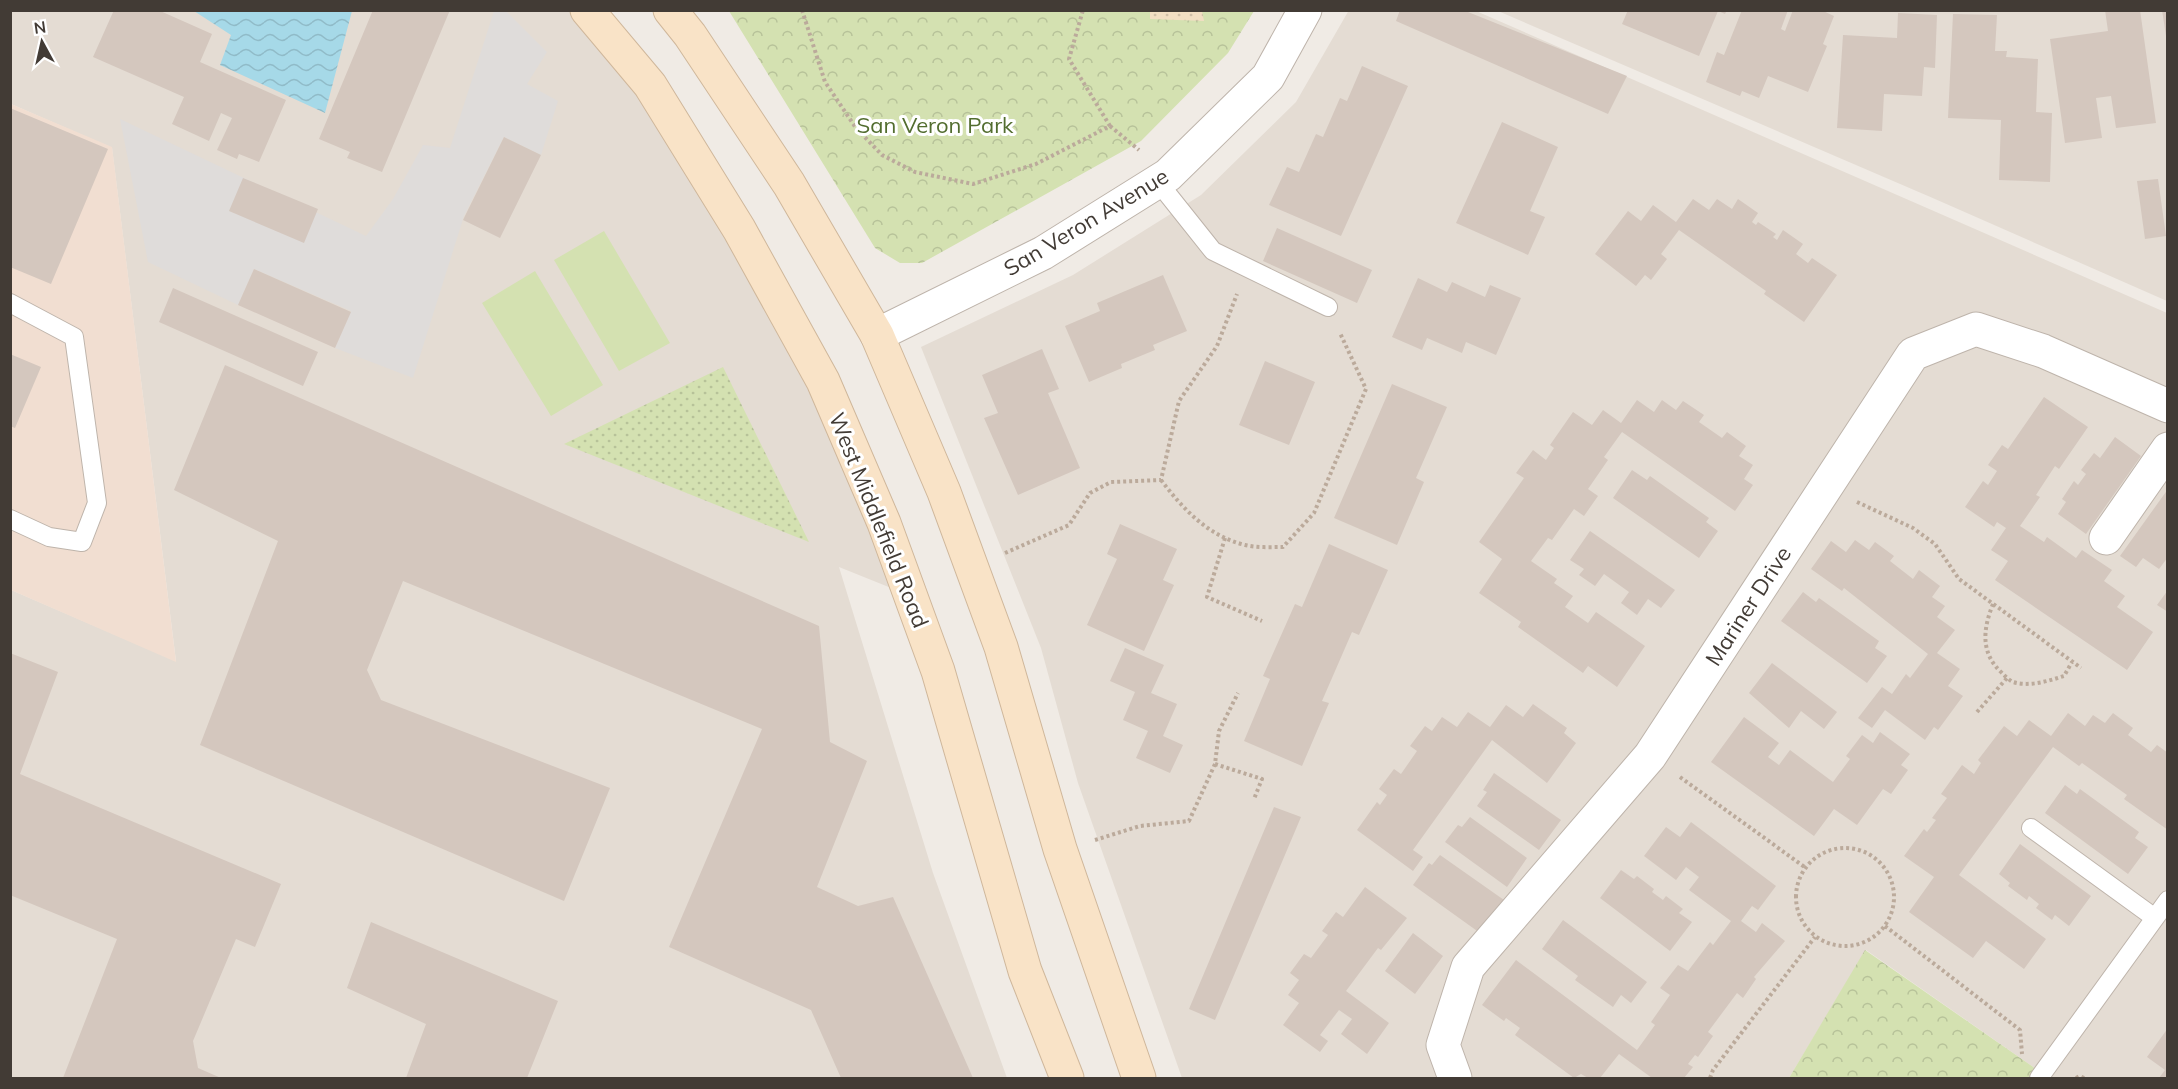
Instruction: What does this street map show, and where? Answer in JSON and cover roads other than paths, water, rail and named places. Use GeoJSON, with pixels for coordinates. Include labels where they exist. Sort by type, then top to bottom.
{"type":"FeatureCollection","features":[{"type":"Feature","properties":{"kind":"main road","name":"West Middlefield Road"},"geometry":{"type":"LineString","coordinates":[[587,10],[650,85],[739,229],[823,381],[884,523],[938,671],[1025,971],[1067,1078]]}},
{"type":"Feature","properties":{"kind":"main road"},"geometry":{"type":"LineString","coordinates":[[670,10],[690,35],[789,184],[877,335],[944,492],[1001,646],[1060,849],[1139,1078]]}},
{"type":"Feature","properties":{"kind":"street","name":"San Veron Avenue"},"geometry":{"type":"LineString","coordinates":[[877,335],[1043,253],[1158,182],[1268,76],[1305,10]]}},
{"type":"Feature","properties":{"kind":"street","name":"Mariner Drive"},"geometry":{"type":"LineString","coordinates":[[1455,1078],[1443,1045],[1468,967],[1650,756],[1913,354],[1976,329],[2043,351],[2168,406]]}},
{"type":"Feature","properties":{"kind":"street"},"geometry":{"type":"LineString","coordinates":[[2106,538],[2168,449]]}},
{"type":"Feature","properties":{"kind":"lane"},"geometry":{"type":"LineString","coordinates":[[1158,182],[1213,251],[1328,307]]}},
{"type":"Feature","properties":{"kind":"lane"},"geometry":{"type":"LineString","coordinates":[[10,303],[74,337],[97,503],[82,542],[49,537],[10,519]]}},
{"type":"Feature","properties":{"kind":"lane"},"geometry":{"type":"LineString","coordinates":[[2031,828],[2155,918]]}},
{"type":"Feature","properties":{"kind":"lane"},"geometry":{"type":"LineString","coordinates":[[2039,1078],[2168,900]]}},
{"type":"Feature","properties":{"kind":"water"},"geometry":{"type":"Polygon","coordinates":[[[194,11],[352,11],[325,113],[220,65],[231,35],[194,11]]]}},
{"type":"Feature","properties":{"kind":"park label","name":"San Veron Park"},"geometry":{"type":"Point","coordinates":[935,125]}}]}
